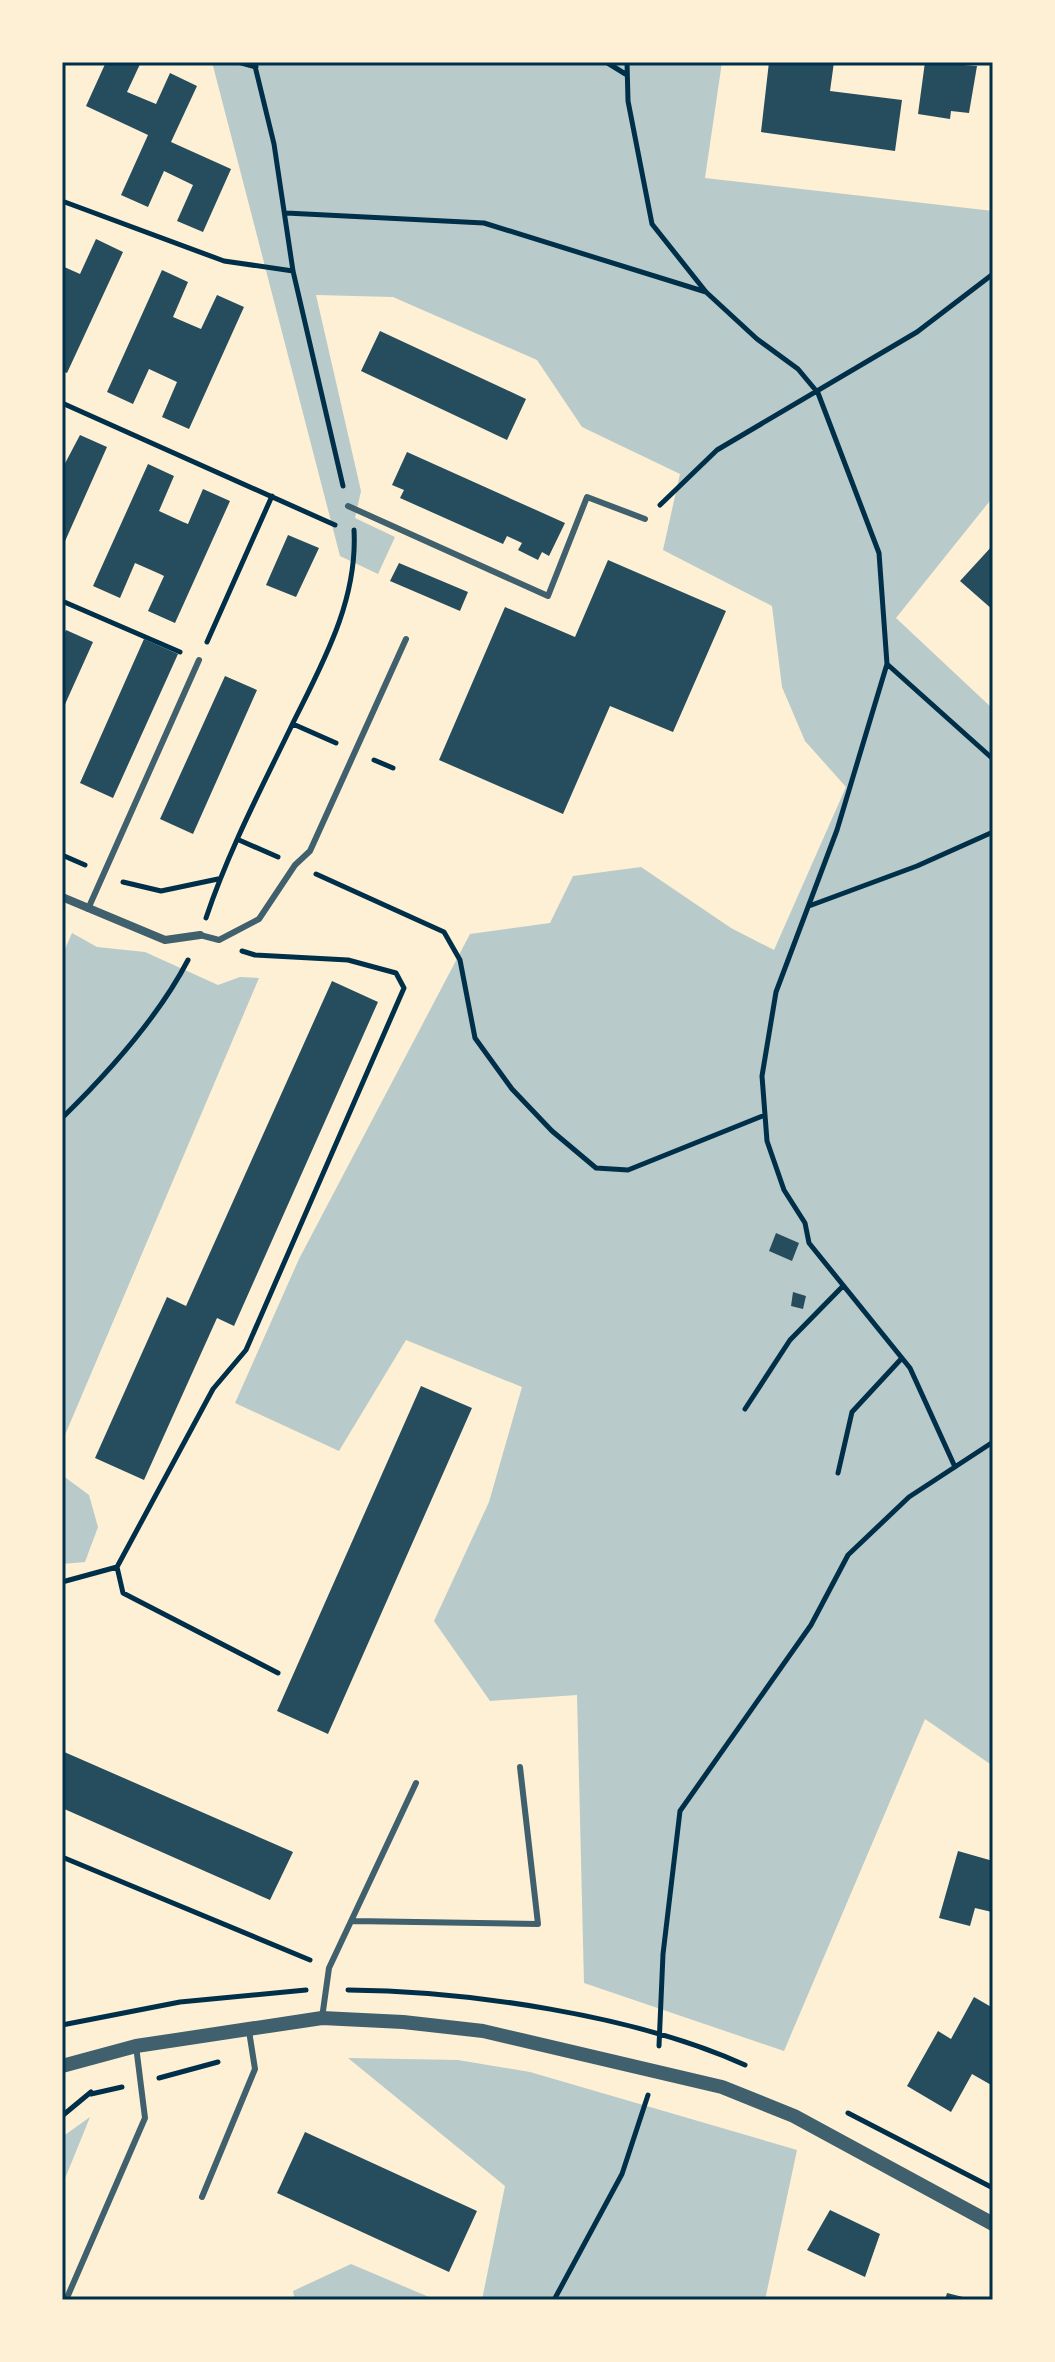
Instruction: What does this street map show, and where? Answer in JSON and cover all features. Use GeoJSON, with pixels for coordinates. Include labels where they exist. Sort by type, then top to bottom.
{"type":"FeatureCollection","features":[{"type":"Feature","properties":{"kind":"street"},"geometry":{"type":"LineString","coordinates":[[62,897],[165,940],[200,935]]}},
{"type":"Feature","properties":{"kind":"street"},"geometry":{"type":"LineString","coordinates":[[62,2066],[136,2046],[322,2018],[403,2022],[483,2031],[722,2087],[794,2116],[993,2224]]}},
{"type":"Feature","properties":{"kind":"lane"},"geometry":{"type":"LineString","coordinates":[[348,506],[548,596],[587,497],[645,519]]}},
{"type":"Feature","properties":{"kind":"lane"},"geometry":{"type":"LineString","coordinates":[[200,935],[219,940],[259,919],[295,865],[310,851],[406,639]]}},
{"type":"Feature","properties":{"kind":"lane"},"geometry":{"type":"LineString","coordinates":[[88,909],[199,660]]}},
{"type":"Feature","properties":{"kind":"lane"},"geometry":{"type":"LineString","coordinates":[[353,1921],[538,1924],[520,1767]]}},
{"type":"Feature","properties":{"kind":"lane"},"geometry":{"type":"LineString","coordinates":[[322,2018],[329,1968],[416,1783]]}},
{"type":"Feature","properties":{"kind":"lane"},"geometry":{"type":"LineString","coordinates":[[202,2197],[255,2069],[249,2027]]}},
{"type":"Feature","properties":{"kind":"lane"},"geometry":{"type":"LineString","coordinates":[[66,2300],[145,2118],[136,2046]]}},
{"type":"Feature","properties":{"kind":"path"},"geometry":{"type":"LineString","coordinates":[[62,1118],[89,1092],[165,998],[200,935],[219,878],[293,724],[322,672],[334,638],[355,533],[293,271],[286,213],[256,65],[238,62]]}},
{"type":"Feature","properties":{"kind":"path"},"geometry":{"type":"LineString","coordinates":[[606,62],[627,75]]}},
{"type":"Feature","properties":{"kind":"path"},"geometry":{"type":"LineString","coordinates":[[627,62],[628,101],[652,224],[706,292],[757,339],[798,369],[818,393],[879,553],[887,664],[837,830],[776,992],[762,1076],[767,1141],[784,1190],[805,1223],[809,1243],[910,1368],[955,1467]]}},
{"type":"Feature","properties":{"kind":"path"},"geometry":{"type":"LineString","coordinates":[[62,201],[224,261],[293,271]]}},
{"type":"Feature","properties":{"kind":"path"},"geometry":{"type":"LineString","coordinates":[[286,213],[484,223],[706,292]]}},
{"type":"Feature","properties":{"kind":"path"},"geometry":{"type":"LineString","coordinates":[[645,519],[717,450],[917,332],[993,274]]}},
{"type":"Feature","properties":{"kind":"path"},"geometry":{"type":"LineString","coordinates":[[62,403],[355,533]]}},
{"type":"Feature","properties":{"kind":"path"},"geometry":{"type":"LineString","coordinates":[[62,601],[199,660],[272,496]]}},
{"type":"Feature","properties":{"kind":"path"},"geometry":{"type":"LineString","coordinates":[[887,664],[993,759]]}},
{"type":"Feature","properties":{"kind":"path"},"geometry":{"type":"LineString","coordinates":[[809,906],[917,866],[993,832]]}},
{"type":"Feature","properties":{"kind":"path"},"geometry":{"type":"LineString","coordinates":[[239,840],[444,932],[460,960],[475,1038],[512,1089],[552,1131],[596,1168],[628,1170],[765,1114]]}},
{"type":"Feature","properties":{"kind":"path"},"geometry":{"type":"LineString","coordinates":[[62,855],[145,889],[161,891],[219,878]]}},
{"type":"Feature","properties":{"kind":"path"},"geometry":{"type":"LineString","coordinates":[[219,940],[255,955],[348,960],[384,969],[396,973],[404,988],[246,1350],[213,1389],[117,1567],[123,1593],[278,1673]]}},
{"type":"Feature","properties":{"kind":"path"},"geometry":{"type":"LineString","coordinates":[[745,1409],[790,1340],[843,1286]]}},
{"type":"Feature","properties":{"kind":"path"},"geometry":{"type":"LineString","coordinates":[[838,1473],[852,1412],[902,1358]]}},
{"type":"Feature","properties":{"kind":"path"},"geometry":{"type":"LineString","coordinates":[[662,2012],[663,1954],[680,1811],[811,1625],[848,1555],[909,1497],[993,1442]]}},
{"type":"Feature","properties":{"kind":"path"},"geometry":{"type":"LineString","coordinates":[[62,1582],[117,1567]]}},
{"type":"Feature","properties":{"kind":"path"},"geometry":{"type":"LineString","coordinates":[[62,1857],[329,1968]]}},
{"type":"Feature","properties":{"kind":"path"},"geometry":{"type":"LineString","coordinates":[[91,2094],[253,2053]]}},
{"type":"Feature","properties":{"kind":"path"},"geometry":{"type":"LineString","coordinates":[[554,2300],[622,2174],[647,2100]]}},
{"type":"Feature","properties":{"kind":"shaded area"},"geometry":{"type":"Polygon","coordinates":[[[212,62],[722,62],[705,178],[993,211],[993,497],[896,618],[993,709],[993,1766],[925,1719],[784,2051],[584,1983],[577,1695],[490,1701],[434,1621],[489,1502],[522,1387],[406,1340],[339,1451],[235,1403],[299,1259],[470,934],[550,923],[573,876],[641,867],[731,928],[774,950],[846,787],[805,741],[782,687],[772,606],[663,550],[680,474],[582,427],[537,360],[393,297],[316,295],[361,491],[355,518],[395,537],[378,574],[340,556],[212,62]]]}},
{"type":"Feature","properties":{"kind":"shaded area"},"geometry":{"type":"Polygon","coordinates":[[[72,933],[97,947],[145,952],[218,985],[240,977],[259,978],[62,1442],[62,956],[72,933]]]}},
{"type":"Feature","properties":{"kind":"shaded area"},"geometry":{"type":"Polygon","coordinates":[[[62,1475],[89,1495],[98,1527],[85,1562],[62,1564],[62,1475]]]}},
{"type":"Feature","properties":{"kind":"shaded area"},"geometry":{"type":"Polygon","coordinates":[[[348,2058],[458,2060],[530,2072],[797,2150],[765,2300],[482,2300],[505,2186],[348,2058]]]}},
{"type":"Feature","properties":{"kind":"shaded area"},"geometry":{"type":"Polygon","coordinates":[[[90,2117],[62,2186],[62,2137],[90,2117]]]}},
{"type":"Feature","properties":{"kind":"shaded area"},"geometry":{"type":"Polygon","coordinates":[[[351,2264],[436,2300],[295,2300],[293,2291],[351,2264]]]}},
{"type":"Feature","properties":{"kind":"building"},"geometry":{"type":"Polygon","coordinates":[[[106,62],[141,62],[127,92],[156,104],[170,73],[197,86],[171,142],[231,169],[203,232],[177,221],[193,185],[164,171],[148,207],[121,195],[148,135],[86,106],[106,62]]]}},
{"type":"Feature","properties":{"kind":"building"},"geometry":{"type":"Polygon","coordinates":[[[769,62],[834,62],[830,91],[902,100],[895,151],[761,132],[769,62]]]}},
{"type":"Feature","properties":{"kind":"building"},"geometry":{"type":"Polygon","coordinates":[[[925,62],[977,66],[969,113],[951,111],[950,119],[918,114],[925,62]]]}},
{"type":"Feature","properties":{"kind":"building"},"geometry":{"type":"Polygon","coordinates":[[[96,239],[123,252],[67,373],[62,371],[62,266],[80,274],[96,239]]]}},
{"type":"Feature","properties":{"kind":"building"},"geometry":{"type":"Polygon","coordinates":[[[162,270],[188,282],[173,317],[201,329],[217,295],[244,307],[189,429],[162,417],[177,382],[149,369],[133,404],[107,392],[162,270]]]}},
{"type":"Feature","properties":{"kind":"building"},"geometry":{"type":"Polygon","coordinates":[[[380,331],[526,399],[507,440],[361,371],[380,331]]]}},
{"type":"Feature","properties":{"kind":"building"},"geometry":{"type":"Polygon","coordinates":[[[80,435],[107,447],[62,548],[62,469],[80,435]]]}},
{"type":"Feature","properties":{"kind":"building"},"geometry":{"type":"Polygon","coordinates":[[[407,452],[565,523],[549,556],[542,552],[538,560],[518,550],[522,543],[507,536],[503,544],[400,498],[404,490],[392,485],[407,452]]]}},
{"type":"Feature","properties":{"kind":"building"},"geometry":{"type":"Polygon","coordinates":[[[148,464],[174,476],[159,511],[183,522],[188,524],[203,489],[230,501],[175,623],[148,611],[164,576],[160,574],[135,563],[120,598],[93,586],[148,464]]]}},
{"type":"Feature","properties":{"kind":"building"},"geometry":{"type":"Polygon","coordinates":[[[288,535],[319,548],[296,597],[266,585],[288,535]]]}},
{"type":"Feature","properties":{"kind":"building"},"geometry":{"type":"Polygon","coordinates":[[[993,545],[993,610],[960,581],[993,545]]]}},
{"type":"Feature","properties":{"kind":"building"},"geometry":{"type":"Polygon","coordinates":[[[608,560],[726,611],[673,732],[610,706],[563,814],[439,760],[505,607],[575,637],[608,560]]]}},
{"type":"Feature","properties":{"kind":"building"},"geometry":{"type":"Polygon","coordinates":[[[399,563],[468,592],[460,611],[390,581],[399,563]]]}},
{"type":"Feature","properties":{"kind":"building"},"geometry":{"type":"Polygon","coordinates":[[[66,630],[93,642],[62,711],[62,638],[66,630]]]}},
{"type":"Feature","properties":{"kind":"building"},"geometry":{"type":"Polygon","coordinates":[[[144,639],[178,654],[113,798],[80,783],[144,639]]]}},
{"type":"Feature","properties":{"kind":"building"},"geometry":{"type":"Polygon","coordinates":[[[225,676],[257,690],[193,834],[160,819],[225,676]]]}},
{"type":"Feature","properties":{"kind":"building"},"geometry":{"type":"Polygon","coordinates":[[[332,981],[378,1002],[234,1326],[217,1318],[144,1480],[95,1458],[167,1297],[186,1306],[332,981]]]}},
{"type":"Feature","properties":{"kind":"building"},"geometry":{"type":"Polygon","coordinates":[[[776,1233],[799,1243],[792,1261],[769,1251],[776,1233]]]}},
{"type":"Feature","properties":{"kind":"building"},"geometry":{"type":"Polygon","coordinates":[[[793,1292],[806,1296],[803,1309],[791,1306],[793,1292]]]}},
{"type":"Feature","properties":{"kind":"building"},"geometry":{"type":"Polygon","coordinates":[[[421,1386],[472,1408],[328,1734],[277,1711],[421,1386]]]}},
{"type":"Feature","properties":{"kind":"building"},"geometry":{"type":"Polygon","coordinates":[[[62,1751],[293,1852],[270,1900],[62,1808],[62,1751]]]}},
{"type":"Feature","properties":{"kind":"building"},"geometry":{"type":"Polygon","coordinates":[[[958,1851],[993,1861],[992,1912],[975,1908],[970,1926],[939,1918],[958,1851]]]}},
{"type":"Feature","properties":{"kind":"building"},"geometry":{"type":"Polygon","coordinates":[[[974,1997],[993,2008],[993,2086],[972,2074],[951,2112],[907,2086],[938,2031],[951,2039],[974,1997]]]}},
{"type":"Feature","properties":{"kind":"building"},"geometry":{"type":"Polygon","coordinates":[[[305,2132],[477,2211],[449,2272],[277,2193],[305,2132]]]}},
{"type":"Feature","properties":{"kind":"building"},"geometry":{"type":"Polygon","coordinates":[[[830,2210],[880,2234],[865,2277],[807,2250],[830,2210]]]}},
{"type":"Feature","properties":{"kind":"building"},"geometry":{"type":"Polygon","coordinates":[[[947,2293],[971,2299],[945,2300],[947,2293]]]}}]}
